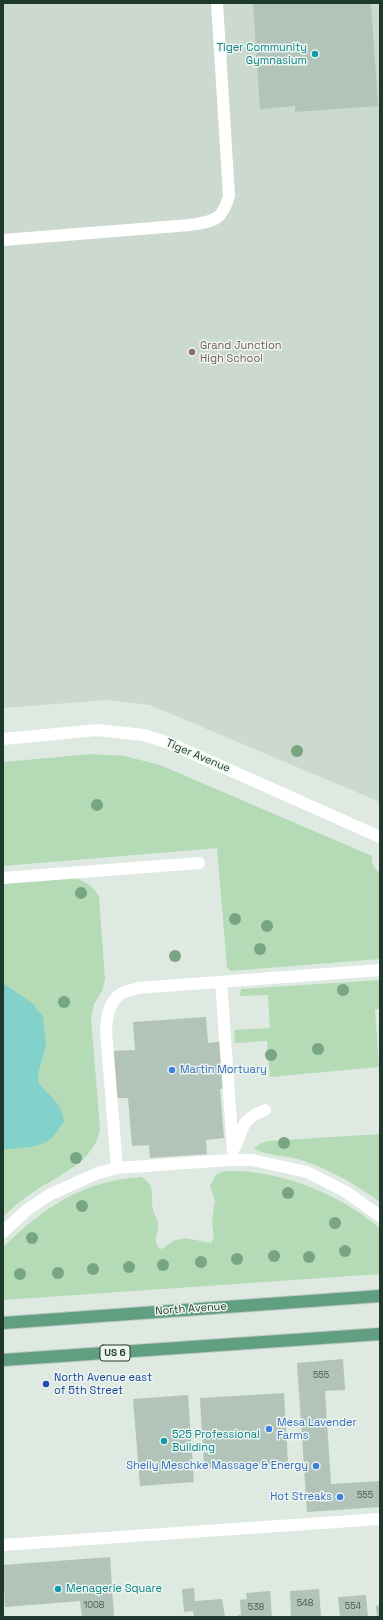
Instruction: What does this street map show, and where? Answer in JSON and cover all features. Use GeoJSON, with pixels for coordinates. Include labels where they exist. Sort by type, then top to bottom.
{"type":"FeatureCollection","features":[{"type":"Feature","properties":{"kind":"main road","name":"North Avenue"},"geometry":{"type":"LineString","coordinates":[[3,1323],[380,1296]]}},
{"type":"Feature","properties":{"kind":"main road","name":"US 6"},"geometry":{"type":"LineString","coordinates":[[3,1360],[380,1334]]}},
{"type":"Feature","properties":{"kind":"street"},"geometry":{"type":"LineString","coordinates":[[3,240],[190,225],[209,222],[219,217],[225,209],[229,196],[217,3]]}},
{"type":"Feature","properties":{"kind":"street","name":"Tiger Avenue"},"geometry":{"type":"LineString","coordinates":[[3,739],[97,730],[144,735],[169,743],[380,837]]}},
{"type":"Feature","properties":{"kind":"street"},"geometry":{"type":"LineString","coordinates":[[3,878],[199,863]]}},
{"type":"Feature","properties":{"kind":"street"},"geometry":{"type":"LineString","coordinates":[[117,1168],[106,1030],[107,1014],[113,1002],[122,993],[137,988],[380,970]]}},
{"type":"Feature","properties":{"kind":"street"},"geometry":{"type":"LineString","coordinates":[[221,982],[231,1155]]}},
{"type":"Feature","properties":{"kind":"street"},"geometry":{"type":"LineString","coordinates":[[231,1155],[243,1126],[251,1116],[264,1110]]}},
{"type":"Feature","properties":{"kind":"street"},"geometry":{"type":"LineString","coordinates":[[3,1232],[28,1209],[50,1194],[78,1181],[117,1168],[231,1155],[307,1172],[346,1192],[380,1216]]}},
{"type":"Feature","properties":{"kind":"street"},"geometry":{"type":"LineString","coordinates":[[3,1544],[380,1519]]}},
{"type":"Feature","properties":{"kind":"shaded area","name":"Grand Junction High School"},"geometry":{"type":"Polygon","coordinates":[[[3,3],[380,3],[380,802],[150,705],[107,700],[3,708],[3,3]]]}},
{"type":"Feature","properties":{"kind":"green space"},"geometry":{"type":"Polygon","coordinates":[[[93,754],[124,756],[160,765],[372,856],[373,866],[380,873],[380,959],[230,971],[227,967],[217,848],[3,866],[3,762],[93,754]]]}},
{"type":"Feature","properties":{"kind":"green space"},"geometry":{"type":"Polygon","coordinates":[[[74,878],[89,884],[99,897],[105,979],[102,991],[94,1004],[91,1018],[100,1129],[97,1140],[83,1159],[26,1197],[3,1216],[3,883],[74,878]]]}},
{"type":"Feature","properties":{"kind":"green space"},"geometry":{"type":"Polygon","coordinates":[[[380,980],[380,1008],[375,1010],[379,1067],[270,1077],[267,1041],[235,1043],[234,1030],[270,1028],[268,995],[240,996],[241,989],[380,980]]]}},
{"type":"Feature","properties":{"kind":"green space"},"geometry":{"type":"Polygon","coordinates":[[[380,1134],[380,1202],[352,1184],[322,1168],[295,1158],[265,1153],[254,1149],[261,1143],[268,1141],[380,1134]]]}},
{"type":"Feature","properties":{"kind":"green space"},"geometry":{"type":"Polygon","coordinates":[[[224,1171],[245,1171],[286,1179],[327,1194],[363,1215],[380,1228],[380,1274],[3,1300],[3,1247],[34,1220],[66,1198],[82,1190],[100,1184],[141,1177],[146,1180],[151,1188],[153,1210],[158,1222],[156,1242],[159,1248],[162,1249],[173,1241],[185,1238],[211,1243],[214,1238],[212,1222],[215,1200],[210,1186],[216,1175],[224,1171]]]}},
{"type":"Feature","properties":{"kind":"water"},"geometry":{"type":"Polygon","coordinates":[[[3,983],[32,1003],[43,1017],[46,1045],[38,1074],[39,1084],[58,1105],[63,1115],[64,1121],[51,1138],[44,1143],[33,1147],[3,1149],[3,983]]]}},
{"type":"Feature","properties":{"kind":"building","name":"Tiger Community Gymnasium"},"geometry":{"type":"Polygon","coordinates":[[[253,3],[371,3],[378,106],[295,112],[295,106],[260,109],[253,3]]]}},
{"type":"Feature","properties":{"kind":"building","name":"Martin Mortuary"},"geometry":{"type":"Polygon","coordinates":[[[206,1017],[208,1043],[228,1041],[232,1088],[220,1089],[224,1138],[206,1140],[207,1154],[150,1158],[149,1145],[132,1146],[128,1098],[116,1098],[112,1051],[135,1050],[133,1022],[206,1017]]]}},
{"type":"Feature","properties":{"kind":"building"},"geometry":{"type":"Polygon","coordinates":[[[343,1359],[345,1390],[325,1391],[331,1484],[380,1481],[380,1507],[307,1512],[297,1363],[343,1359]]]}},
{"type":"Feature","properties":{"kind":"building"},"geometry":{"type":"Polygon","coordinates":[[[284,1393],[288,1463],[204,1468],[200,1398],[284,1393]]]}},
{"type":"Feature","properties":{"kind":"building","name":"525 Professional Building"},"geometry":{"type":"Polygon","coordinates":[[[188,1395],[194,1482],[140,1486],[133,1399],[188,1395]]]}},
{"type":"Feature","properties":{"kind":"building","name":"Menagerie Square"},"geometry":{"type":"Polygon","coordinates":[[[110,1557],[114,1617],[82,1617],[80,1601],[5,1607],[3,1565],[110,1557]]]}},
{"type":"Feature","properties":{"kind":"building"},"geometry":{"type":"Polygon","coordinates":[[[194,1588],[195,1601],[222,1599],[225,1617],[194,1617],[193,1611],[184,1612],[182,1589],[194,1588]]]}},
{"type":"Feature","properties":{"kind":"building"},"geometry":{"type":"Polygon","coordinates":[[[319,1589],[321,1617],[291,1617],[290,1591],[319,1589]]]}},
{"type":"Feature","properties":{"kind":"building"},"geometry":{"type":"Polygon","coordinates":[[[270,1591],[272,1617],[238,1617],[238,1615],[241,1615],[240,1600],[247,1599],[246,1593],[270,1591]]]}},
{"type":"Feature","properties":{"kind":"building"},"geometry":{"type":"Polygon","coordinates":[[[366,1595],[368,1617],[340,1617],[338,1597],[366,1595]]]}},
{"type":"Feature","properties":{"kind":"building"},"geometry":{"type":"Polygon","coordinates":[[[380,1605],[380,1617],[377,1617],[376,1606],[380,1605]]]}},
{"type":"Feature","properties":{"kind":"place","name":"Tiger Community Gymnasium"},"geometry":{"type":"Point","coordinates":[315,54]}},
{"type":"Feature","properties":{"kind":"place","name":"Grand Junction High School"},"geometry":{"type":"Point","coordinates":[192,352]}},
{"type":"Feature","properties":{"kind":"place","name":"Martin Mortuary"},"geometry":{"type":"Point","coordinates":[172,1070]}},
{"type":"Feature","properties":{"kind":"place","name":"North Avenue east of 5th Street"},"geometry":{"type":"Point","coordinates":[46,1384]}},
{"type":"Feature","properties":{"kind":"place","name":"Mesa Lavender Farms"},"geometry":{"type":"Point","coordinates":[269,1429]}},
{"type":"Feature","properties":{"kind":"place","name":"525 Professional Building"},"geometry":{"type":"Point","coordinates":[164,1441]}},
{"type":"Feature","properties":{"kind":"place","name":"Shelly Meschke Massage & Energy"},"geometry":{"type":"Point","coordinates":[316,1466]}},
{"type":"Feature","properties":{"kind":"place","name":"Hot Streaks"},"geometry":{"type":"Point","coordinates":[340,1497]}},
{"type":"Feature","properties":{"kind":"place","name":"Menagerie Square"},"geometry":{"type":"Point","coordinates":[58,1589]}}]}
